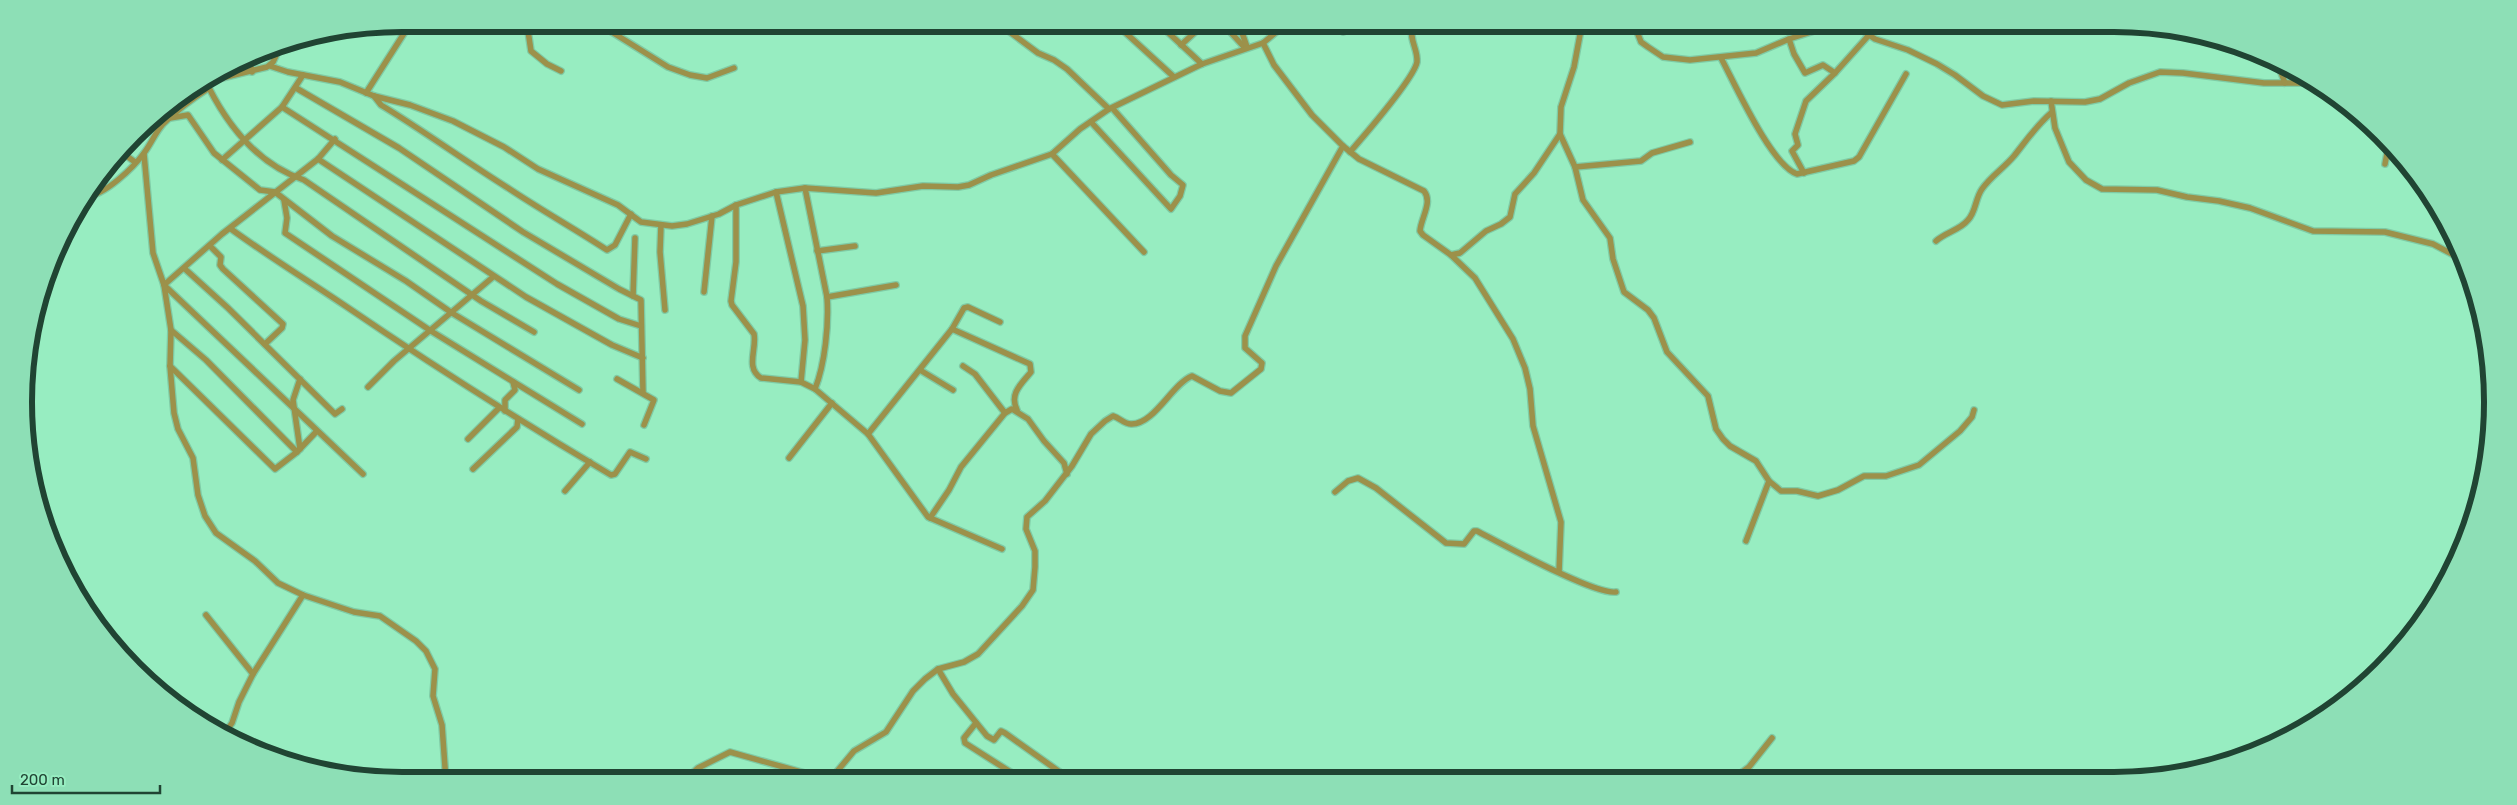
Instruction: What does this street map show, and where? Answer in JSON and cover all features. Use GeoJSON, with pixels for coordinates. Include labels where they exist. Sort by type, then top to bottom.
{"type":"FeatureCollection","features":[{"type":"Feature","properties":{"kind":"street"},"geometry":{"type":"LineString","coordinates":[[366,93],[405,32]]}},
{"type":"Feature","properties":{"kind":"street"},"geometry":{"type":"LineString","coordinates":[[528,32],[531,51],[547,64],[561,71]]}},
{"type":"Feature","properties":{"kind":"street"},"geometry":{"type":"LineString","coordinates":[[612,32],[656,60],[684,74],[707,78],[734,68]]}},
{"type":"Feature","properties":{"kind":"street"},"geometry":{"type":"LineString","coordinates":[[1009,32],[1038,54],[1054,60],[1067,70],[1111,109],[1171,175],[1183,185],[1180,196],[1171,209],[1091,122]]}},
{"type":"Feature","properties":{"kind":"street"},"geometry":{"type":"LineString","coordinates":[[1125,32],[1174,77]]}},
{"type":"Feature","properties":{"kind":"street"},"geometry":{"type":"LineString","coordinates":[[1169,32],[1202,64]]}},
{"type":"Feature","properties":{"kind":"street"},"geometry":{"type":"LineString","coordinates":[[1181,45],[1195,32]]}},
{"type":"Feature","properties":{"kind":"street"},"geometry":{"type":"LineString","coordinates":[[1230,32],[1246,48]]}},
{"type":"Feature","properties":{"kind":"street"},"geometry":{"type":"LineString","coordinates":[[1241,32],[1246,48]]}},
{"type":"Feature","properties":{"kind":"street"},"geometry":{"type":"LineString","coordinates":[[228,76],[270,66],[302,75],[340,82],[374,96],[410,105],[466,127],[520,156],[538,169],[618,205],[646,224],[688,224],[776,192],[806,188],[876,193],[923,186],[958,187],[1052,154],[1091,122],[1111,109],[1202,64],[1263,43],[1276,32]]}},
{"type":"Feature","properties":{"kind":"street"},"geometry":{"type":"LineString","coordinates":[[1350,152],[1387,107],[1415,68],[1416,54],[1411,38],[1411,32]]}},
{"type":"Feature","properties":{"kind":"street"},"geometry":{"type":"LineString","coordinates":[[1581,32],[1574,68],[1561,108],[1560,134],[1562,144],[1575,166],[1583,200],[1610,238],[1613,259],[1624,292],[1648,310],[1654,318],[1666,352],[1708,396],[1716,428],[1730,446],[1756,461],[1769,481],[1782,491],[1797,491],[1818,496],[1838,490],[1864,476],[1878,477],[1919,465],[1953,437],[1972,417],[1974,410]]}},
{"type":"Feature","properties":{"kind":"street"},"geometry":{"type":"LineString","coordinates":[[1637,32],[1640,42],[1663,56],[1690,60],[1756,53],[1810,32]]}},
{"type":"Feature","properties":{"kind":"street"},"geometry":{"type":"LineString","coordinates":[[1865,32],[1882,42],[1908,50],[1937,64],[1996,103],[2084,102],[2100,99],[2137,80],[2160,72],[2264,83],[2302,83]]}},
{"type":"Feature","properties":{"kind":"street"},"geometry":{"type":"LineString","coordinates":[[1804,173],[1792,151],[1798,145],[1795,134],[1796,128],[1804,112],[1806,101],[1870,35]]}},
{"type":"Feature","properties":{"kind":"street"},"geometry":{"type":"LineString","coordinates":[[1789,39],[1794,54],[1805,73],[1823,65],[1835,73]]}},
{"type":"Feature","properties":{"kind":"street"},"geometry":{"type":"LineString","coordinates":[[1263,43],[1274,65],[1312,115],[1343,146],[1350,152],[1424,191],[1428,198],[1420,231],[1451,255],[1475,278],[1513,339],[1526,368],[1533,426],[1561,522],[1559,572]]}},
{"type":"Feature","properties":{"kind":"street"},"geometry":{"type":"LineString","coordinates":[[270,66],[276,55]]}},
{"type":"Feature","properties":{"kind":"street"},"geometry":{"type":"LineString","coordinates":[[1721,58],[1780,162],[1791,172],[1797,174],[1854,161],[1859,157],[1906,74]]}},
{"type":"Feature","properties":{"kind":"street"},"geometry":{"type":"LineString","coordinates":[[251,66],[252,72]]}},
{"type":"Feature","properties":{"kind":"street"},"geometry":{"type":"LineString","coordinates":[[2281,72],[2285,83]]}},
{"type":"Feature","properties":{"kind":"street"},"geometry":{"type":"LineString","coordinates":[[222,160],[282,107],[296,88],[302,75]]}},
{"type":"Feature","properties":{"kind":"street"},"geometry":{"type":"LineString","coordinates":[[210,87],[243,141],[256,152],[289,175],[304,180],[474,295],[534,332]]}},
{"type":"Feature","properties":{"kind":"street"},"geometry":{"type":"LineString","coordinates":[[296,88],[392,143],[523,232],[642,302],[643,392]]}},
{"type":"Feature","properties":{"kind":"street"},"geometry":{"type":"LineString","coordinates":[[98,193],[102,192],[144,154],[161,127],[198,94]]}},
{"type":"Feature","properties":{"kind":"street"},"geometry":{"type":"LineString","coordinates":[[374,96],[381,104],[515,193],[607,250],[615,245],[631,214]]}},
{"type":"Feature","properties":{"kind":"street"},"geometry":{"type":"LineString","coordinates":[[2050,101],[2051,113],[2069,162],[2086,180],[2102,189],[2157,190],[2187,197],[2218,201],[2250,208],[2313,231],[2385,232],[2433,244],[2453,255]]}},
{"type":"Feature","properties":{"kind":"street"},"geometry":{"type":"LineString","coordinates":[[282,107],[557,284],[619,319],[641,326]]}},
{"type":"Feature","properties":{"kind":"street"},"geometry":{"type":"LineString","coordinates":[[1936,241],[1944,234],[1967,222],[1981,190],[1994,174],[2014,156],[2036,126],[2051,113]]}},
{"type":"Feature","properties":{"kind":"street"},"geometry":{"type":"LineString","coordinates":[[170,118],[188,115],[222,160],[260,190],[275,192],[332,236],[452,313],[579,390]]}},
{"type":"Feature","properties":{"kind":"street"},"geometry":{"type":"LineString","coordinates":[[1451,255],[1460,252],[1486,231],[1501,224],[1510,217],[1515,194],[1534,173],[1560,134]]}},
{"type":"Feature","properties":{"kind":"street"},"geometry":{"type":"LineString","coordinates":[[164,286],[222,234],[231,229],[318,159],[334,139]]}},
{"type":"Feature","properties":{"kind":"street"},"geometry":{"type":"LineString","coordinates":[[1575,166],[1641,161],[1652,153],[1690,142]]}},
{"type":"Feature","properties":{"kind":"street"},"geometry":{"type":"LineString","coordinates":[[836,772],[854,751],[886,732],[913,691],[924,679],[938,669],[964,662],[978,654],[1029,597],[1034,583],[1035,551],[1025,523],[1030,513],[1045,501],[1066,474],[1088,438],[1109,418],[1117,417],[1128,424],[1140,422],[1163,403],[1186,378],[1192,376],[1220,392],[1231,393],[1261,369],[1262,363],[1245,348],[1244,336],[1276,266],[1343,146]]}},
{"type":"Feature","properties":{"kind":"street"},"geometry":{"type":"LineString","coordinates":[[2385,164],[2387,153]]}},
{"type":"Feature","properties":{"kind":"street"},"geometry":{"type":"LineString","coordinates":[[144,154],[153,253],[164,286],[171,330],[170,366],[174,414],[178,429],[193,458],[198,495],[209,525],[222,539],[255,561],[278,583],[303,595],[354,612],[380,616],[416,641],[426,651],[435,669],[433,696],[442,725],[445,772]]}},
{"type":"Feature","properties":{"kind":"street"},"geometry":{"type":"LineString","coordinates":[[1052,154],[1144,252]]}},
{"type":"Feature","properties":{"kind":"street"},"geometry":{"type":"LineString","coordinates":[[127,156],[135,162]]}},
{"type":"Feature","properties":{"kind":"street"},"geometry":{"type":"LineString","coordinates":[[318,159],[479,266],[488,270],[494,277],[580,328],[629,353],[643,358]]}},
{"type":"Feature","properties":{"kind":"street"},"geometry":{"type":"LineString","coordinates":[[806,188],[827,297],[828,312],[823,361],[815,390]]}},
{"type":"Feature","properties":{"kind":"street"},"geometry":{"type":"LineString","coordinates":[[776,192],[803,306],[805,340],[801,382]]}},
{"type":"Feature","properties":{"kind":"street"},"geometry":{"type":"LineString","coordinates":[[284,200],[287,218],[285,233],[431,331],[582,424]]}},
{"type":"Feature","properties":{"kind":"street"},"geometry":{"type":"LineString","coordinates":[[736,205],[736,262],[731,301],[754,334],[753,370],[761,378],[801,382],[815,390],[868,434],[903,486],[930,518],[1002,549]]}},
{"type":"Feature","properties":{"kind":"street"},"geometry":{"type":"LineString","coordinates":[[704,292],[712,216]]}},
{"type":"Feature","properties":{"kind":"street"},"geometry":{"type":"LineString","coordinates":[[661,225],[660,252],[665,310]]}},
{"type":"Feature","properties":{"kind":"street"},"geometry":{"type":"LineString","coordinates":[[231,229],[280,265],[499,408],[613,475],[630,452],[646,459]]}},
{"type":"Feature","properties":{"kind":"street"},"geometry":{"type":"LineString","coordinates":[[633,296],[635,238]]}},
{"type":"Feature","properties":{"kind":"street"},"geometry":{"type":"LineString","coordinates":[[210,246],[220,257],[220,265],[223,269],[283,324],[282,328],[265,344]]}},
{"type":"Feature","properties":{"kind":"street"},"geometry":{"type":"LineString","coordinates":[[817,251],[855,246]]}},
{"type":"Feature","properties":{"kind":"street"},"geometry":{"type":"LineString","coordinates":[[185,269],[265,344],[335,414],[342,409]]}},
{"type":"Feature","properties":{"kind":"street"},"geometry":{"type":"LineString","coordinates":[[368,387],[394,361],[494,277]]}},
{"type":"Feature","properties":{"kind":"street"},"geometry":{"type":"LineString","coordinates":[[827,297],[896,285]]}},
{"type":"Feature","properties":{"kind":"street"},"geometry":{"type":"LineString","coordinates":[[164,286],[316,432],[363,474]]}},
{"type":"Feature","properties":{"kind":"street"},"geometry":{"type":"LineString","coordinates":[[868,434],[889,405],[920,370],[952,329],[966,307],[1000,322]]}},
{"type":"Feature","properties":{"kind":"street"},"geometry":{"type":"LineString","coordinates":[[952,329],[1030,364],[1031,372],[1015,392],[1013,402],[1017,410],[1028,419],[1044,441],[1064,463],[1066,474]]}},
{"type":"Feature","properties":{"kind":"street"},"geometry":{"type":"LineString","coordinates":[[171,330],[206,360],[288,443],[299,450]]}},
{"type":"Feature","properties":{"kind":"street"},"geometry":{"type":"LineString","coordinates":[[170,366],[275,469],[299,450],[316,432]]}},
{"type":"Feature","properties":{"kind":"street"},"geometry":{"type":"LineString","coordinates":[[963,366],[975,374],[1005,413]]}},
{"type":"Feature","properties":{"kind":"street"},"geometry":{"type":"LineString","coordinates":[[920,370],[953,390]]}},
{"type":"Feature","properties":{"kind":"street"},"geometry":{"type":"LineString","coordinates":[[299,450],[294,397],[300,379]]}},
{"type":"Feature","properties":{"kind":"street"},"geometry":{"type":"LineString","coordinates":[[617,379],[653,398],[654,403],[644,425]]}},
{"type":"Feature","properties":{"kind":"street"},"geometry":{"type":"LineString","coordinates":[[506,411],[505,400],[515,390],[513,382]]}},
{"type":"Feature","properties":{"kind":"street"},"geometry":{"type":"LineString","coordinates":[[789,458],[832,403]]}},
{"type":"Feature","properties":{"kind":"street"},"geometry":{"type":"LineString","coordinates":[[468,439],[499,408]]}},
{"type":"Feature","properties":{"kind":"street"},"geometry":{"type":"LineString","coordinates":[[930,518],[949,490],[961,467],[1005,413],[1012,409],[1017,410]]}},
{"type":"Feature","properties":{"kind":"street"},"geometry":{"type":"LineString","coordinates":[[473,469],[511,433],[519,423],[518,419]]}},
{"type":"Feature","properties":{"kind":"street"},"geometry":{"type":"LineString","coordinates":[[288,443],[296,431]]}},
{"type":"Feature","properties":{"kind":"street"},"geometry":{"type":"LineString","coordinates":[[565,491],[590,462]]}},
{"type":"Feature","properties":{"kind":"street"},"geometry":{"type":"LineString","coordinates":[[1334,492],[1353,478],[1358,478],[1376,488],[1446,543],[1464,544],[1474,531],[1477,531],[1604,592],[1616,592]]}},
{"type":"Feature","properties":{"kind":"street"},"geometry":{"type":"LineString","coordinates":[[1746,541],[1769,481]]}},
{"type":"Feature","properties":{"kind":"street"},"geometry":{"type":"LineString","coordinates":[[228,728],[253,674],[303,595]]}},
{"type":"Feature","properties":{"kind":"street"},"geometry":{"type":"LineString","coordinates":[[206,615],[253,674]]}},
{"type":"Feature","properties":{"kind":"street"},"geometry":{"type":"LineString","coordinates":[[938,669],[976,723],[992,739],[994,740],[1001,731],[1060,772]]}},
{"type":"Feature","properties":{"kind":"street"},"geometry":{"type":"LineString","coordinates":[[976,723],[965,736],[965,742],[1012,772]]}},
{"type":"Feature","properties":{"kind":"street"},"geometry":{"type":"LineString","coordinates":[[1742,772],[1749,767],[1772,738]]}},
{"type":"Feature","properties":{"kind":"street"},"geometry":{"type":"LineString","coordinates":[[694,772],[730,752],[792,772]]}}]}
